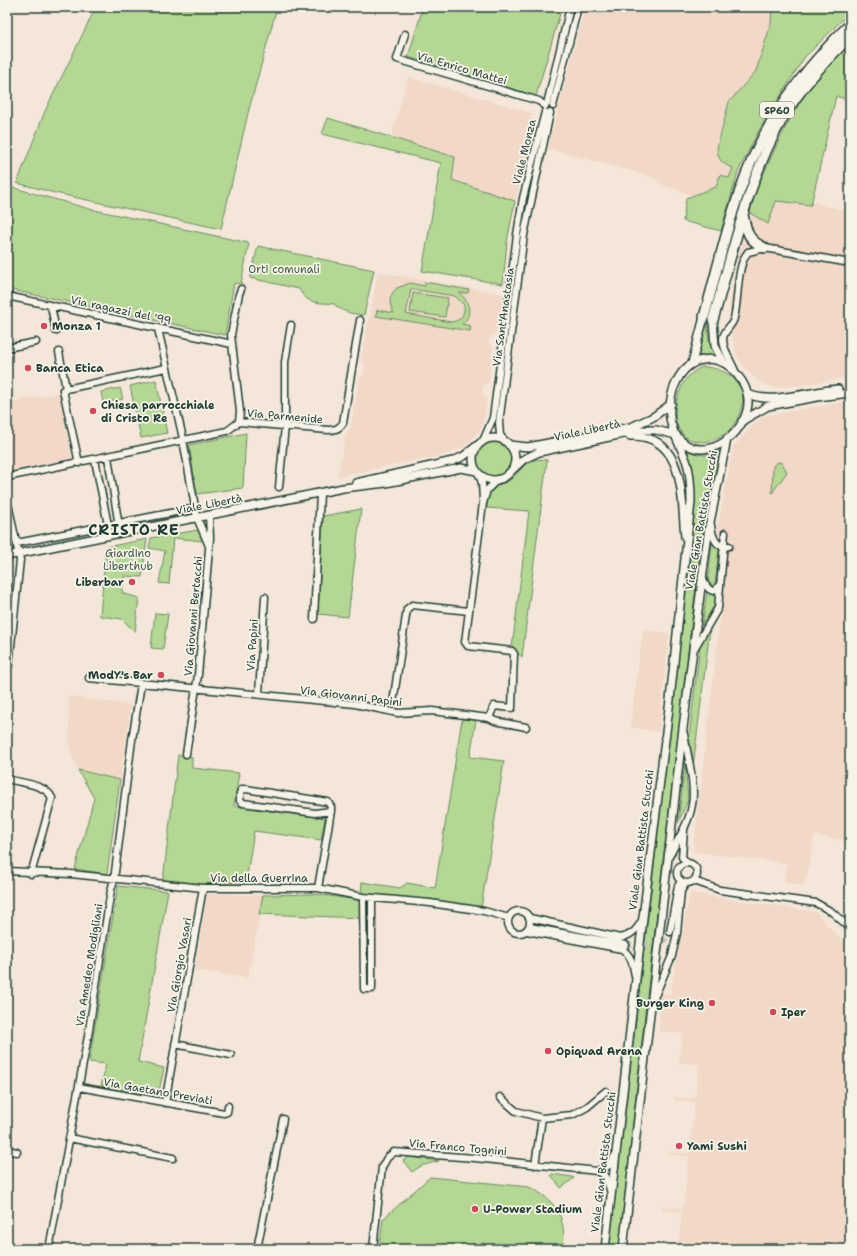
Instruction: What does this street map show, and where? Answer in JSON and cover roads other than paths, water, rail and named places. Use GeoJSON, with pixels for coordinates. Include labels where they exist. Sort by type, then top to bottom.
{"type":"FeatureCollection","features":[{"type":"Feature","properties":{"kind":"highway","name":"Viale Gian Battista Stucchi"},"geometry":{"type":"LineString","coordinates":[[704,317],[742,184],[757,148],[779,108],[793,87],[829,44],[850,24]]}},
{"type":"Feature","properties":{"kind":"highway","name":"SP60"},"geometry":{"type":"LineString","coordinates":[[713,320],[743,214],[756,179],[784,117],[816,71],[850,37]]}},
{"type":"Feature","properties":{"kind":"highway"},"geometry":{"type":"LineString","coordinates":[[743,214],[747,234],[755,244],[765,248]]}},
{"type":"Feature","properties":{"kind":"main road","name":"Viale Gian Battista Stucchi"},"geometry":{"type":"LineString","coordinates":[[605,1249],[686,557],[691,488],[687,464],[670,418],[670,404],[681,373],[692,363],[704,317]]}},
{"type":"Feature","properties":{"kind":"main road","name":"SP60"},"geometry":{"type":"LineString","coordinates":[[713,320],[715,346],[724,363]]}},
{"type":"Feature","properties":{"kind":"main road"},"geometry":{"type":"LineString","coordinates":[[692,363],[708,359],[724,363],[736,372],[748,394],[756,398],[768,398],[850,388]]}},
{"type":"Feature","properties":{"kind":"main road"},"geometry":{"type":"LineString","coordinates":[[742,421],[768,406],[817,397],[850,393]]}},
{"type":"Feature","properties":{"kind":"main road","name":"Viale Gian Battista Stucchi"},"geometry":{"type":"LineString","coordinates":[[676,435],[685,445],[697,450],[714,448],[727,439],[742,421],[747,407],[748,394]]}},
{"type":"Feature","properties":{"kind":"main road","name":"Viale Libertà"},"geometry":{"type":"LineString","coordinates":[[506,443],[528,448],[631,426],[646,422],[670,404]]}},
{"type":"Feature","properties":{"kind":"main road","name":"Viale Libertà"},"geometry":{"type":"LineString","coordinates":[[509,474],[524,459],[539,452],[649,430],[676,435]]}},
{"type":"Feature","properties":{"kind":"main road"},"geometry":{"type":"LineString","coordinates":[[612,437],[635,435],[648,438],[662,445],[673,458],[677,468],[681,490],[686,557]]}},
{"type":"Feature","properties":{"kind":"main road"},"geometry":{"type":"LineString","coordinates":[[493,438],[506,443],[515,459],[509,474],[498,479],[488,479],[478,473],[473,458],[481,443],[493,438]]}},
{"type":"Feature","properties":{"kind":"main road","name":"Viale Gian Battista Stucchi"},"geometry":{"type":"LineString","coordinates":[[623,1249],[702,576],[727,439]]}},
{"type":"Feature","properties":{"kind":"main road","name":"Viale Libertà"},"geometry":{"type":"LineString","coordinates":[[343,488],[370,479],[453,461],[464,456],[481,443]]}},
{"type":"Feature","properties":{"kind":"main road","name":"Viale Libertà"},"geometry":{"type":"LineString","coordinates":[[7,556],[343,488],[386,483],[461,468],[478,473]]}},
{"type":"Feature","properties":{"kind":"street","name":"Viale Monza"},"geometry":{"type":"LineString","coordinates":[[532,196],[548,108],[570,7]]}},
{"type":"Feature","properties":{"kind":"street","name":"Viale Monza"},"geometry":{"type":"LineString","coordinates":[[523,198],[578,7]]}},
{"type":"Feature","properties":{"kind":"street","name":"Via Enrico Mattei"},"geometry":{"type":"LineString","coordinates":[[405,34],[397,59],[538,101],[548,108]]}},
{"type":"Feature","properties":{"kind":"street","name":"Via Sant'Anastasia"},"geometry":{"type":"LineString","coordinates":[[506,443],[500,435],[499,423],[517,281],[532,196]]}},
{"type":"Feature","properties":{"kind":"street","name":"Via Sant'Anastasia"},"geometry":{"type":"LineString","coordinates":[[481,443],[493,418],[523,198]]}},
{"type":"Feature","properties":{"kind":"street"},"geometry":{"type":"LineString","coordinates":[[736,372],[724,344],[723,337],[734,320],[744,256],[748,252],[765,248],[850,263]]}},
{"type":"Feature","properties":{"kind":"street"},"geometry":{"type":"LineString","coordinates":[[239,422],[240,411],[232,344],[235,315],[239,294],[242,289]]}},
{"type":"Feature","properties":{"kind":"street","name":"Via ragazzi del '99"},"geometry":{"type":"LineString","coordinates":[[7,296],[232,344]]}},
{"type":"Feature","properties":{"kind":"street"},"geometry":{"type":"LineString","coordinates":[[51,306],[56,331]]}},
{"type":"Feature","properties":{"kind":"street","name":"Via Parmenide"},"geometry":{"type":"LineString","coordinates":[[7,477],[95,460],[227,431],[239,422],[336,430],[343,423],[360,320]]}},
{"type":"Feature","properties":{"kind":"street"},"geometry":{"type":"LineString","coordinates":[[279,487],[285,426],[285,362],[291,325]]}},
{"type":"Feature","properties":{"kind":"street","name":"Via Giovanni Bertacchi"},"geometry":{"type":"LineString","coordinates":[[158,328],[183,441],[197,518],[209,546]]}},
{"type":"Feature","properties":{"kind":"street"},"geometry":{"type":"LineString","coordinates":[[7,348],[36,342]]}},
{"type":"Feature","properties":{"kind":"street"},"geometry":{"type":"LineString","coordinates":[[59,352],[66,389],[63,390],[79,463]]}},
{"type":"Feature","properties":{"kind":"street"},"geometry":{"type":"LineString","coordinates":[[66,389],[166,368]]}},
{"type":"Feature","properties":{"kind":"street"},"geometry":{"type":"LineString","coordinates":[[108,457],[120,533]]}},
{"type":"Feature","properties":{"kind":"street"},"geometry":{"type":"LineString","coordinates":[[95,460],[110,535]]}},
{"type":"Feature","properties":{"kind":"street"},"geometry":{"type":"LineString","coordinates":[[478,473],[482,486],[483,503]]}},
{"type":"Feature","properties":{"kind":"street"},"geometry":{"type":"LineString","coordinates":[[489,718],[494,706],[512,708],[514,654],[512,651],[468,646],[465,642],[483,503],[487,490],[498,479]]}},
{"type":"Feature","properties":{"kind":"street"},"geometry":{"type":"LineString","coordinates":[[314,619],[320,493]]}},
{"type":"Feature","properties":{"kind":"street"},"geometry":{"type":"LineString","coordinates":[[7,499],[17,542],[20,565],[9,665]]}},
{"type":"Feature","properties":{"kind":"street","name":"Viale Libertà"},"geometry":{"type":"LineString","coordinates":[[17,542],[196,508]]}},
{"type":"Feature","properties":{"kind":"street","name":"Via Giovanni Bertacchi"},"geometry":{"type":"LineString","coordinates":[[186,754],[198,675],[209,546],[209,515]]}},
{"type":"Feature","properties":{"kind":"street"},"geometry":{"type":"LineString","coordinates":[[711,521],[715,541],[726,546]]}},
{"type":"Feature","properties":{"kind":"street"},"geometry":{"type":"LineString","coordinates":[[693,650],[718,608],[722,567],[726,546],[725,533]]}},
{"type":"Feature","properties":{"kind":"street"},"geometry":{"type":"LineString","coordinates":[[722,567],[727,560]]}},
{"type":"Feature","properties":{"kind":"street"},"geometry":{"type":"LineString","coordinates":[[702,576],[704,583],[710,590],[717,589],[720,584]]}},
{"type":"Feature","properties":{"kind":"street","name":"Via Papini"},"geometry":{"type":"LineString","coordinates":[[259,694],[265,597]]}},
{"type":"Feature","properties":{"kind":"street"},"geometry":{"type":"LineString","coordinates":[[392,703],[407,609],[412,605],[420,605],[469,611]]}},
{"type":"Feature","properties":{"kind":"street","name":"Via Giovanni Bertacchi"},"geometry":{"type":"LineString","coordinates":[[89,678],[195,689]]}},
{"type":"Feature","properties":{"kind":"street","name":"Via Amedeo Modigliani"},"geometry":{"type":"LineString","coordinates":[[49,1249],[79,1087],[111,890],[114,880],[132,740],[141,684]]}},
{"type":"Feature","properties":{"kind":"street","name":"Via Giovanni Papini"},"geometry":{"type":"LineString","coordinates":[[195,689],[355,704],[398,713],[432,711],[489,718],[495,721],[526,727]]}},
{"type":"Feature","properties":{"kind":"street"},"geometry":{"type":"LineString","coordinates":[[668,859],[684,828],[692,805],[693,795],[683,728]]}},
{"type":"Feature","properties":{"kind":"street"},"geometry":{"type":"LineString","coordinates":[[7,779],[43,789],[50,794],[52,798],[31,874]]}},
{"type":"Feature","properties":{"kind":"street"},"geometry":{"type":"LineString","coordinates":[[318,888],[331,811],[331,807],[328,802],[246,789],[242,789],[240,793],[240,801],[242,803],[315,813],[331,811]]}},
{"type":"Feature","properties":{"kind":"street"},"geometry":{"type":"LineString","coordinates":[[684,828],[682,857],[687,863],[695,867],[697,872],[708,885]]}},
{"type":"Feature","properties":{"kind":"street"},"geometry":{"type":"LineString","coordinates":[[683,882],[677,875],[678,868],[687,863]]}},
{"type":"Feature","properties":{"kind":"street","name":"Via della Guerrina"},"geometry":{"type":"LineString","coordinates":[[7,872],[31,874],[71,874],[114,880],[203,888],[318,888],[363,897],[430,903],[484,911],[509,918]]}},
{"type":"Feature","properties":{"kind":"street"},"geometry":{"type":"LineString","coordinates":[[694,881],[697,872]]}},
{"type":"Feature","properties":{"kind":"street"},"geometry":{"type":"LineString","coordinates":[[670,932],[678,886],[683,882],[694,881],[720,890],[816,904],[832,912],[850,928]]}},
{"type":"Feature","properties":{"kind":"street"},"geometry":{"type":"LineString","coordinates":[[652,1001],[672,956],[677,932],[683,882]]}},
{"type":"Feature","properties":{"kind":"street","name":"Via Giorgio Vasari"},"geometry":{"type":"LineString","coordinates":[[165,1103],[203,888]]}},
{"type":"Feature","properties":{"kind":"street"},"geometry":{"type":"LineString","coordinates":[[363,897],[364,989],[372,989],[372,898]]}},
{"type":"Feature","properties":{"kind":"street"},"geometry":{"type":"LineString","coordinates":[[626,945],[528,929],[520,933],[514,931],[509,925],[509,918],[518,910],[526,912],[530,918],[620,938],[628,936],[634,932],[644,917]]}},
{"type":"Feature","properties":{"kind":"street"},"geometry":{"type":"LineString","coordinates":[[528,929],[530,918]]}},
{"type":"Feature","properties":{"kind":"street"},"geometry":{"type":"LineString","coordinates":[[528,929],[622,949],[627,952],[633,963],[636,980]]}},
{"type":"Feature","properties":{"kind":"street"},"geometry":{"type":"LineString","coordinates":[[175,1044],[231,1055]]}},
{"type":"Feature","properties":{"kind":"street","name":"Via Gaetano Previati"},"geometry":{"type":"LineString","coordinates":[[79,1087],[224,1113],[227,1112],[228,1106]]}},
{"type":"Feature","properties":{"kind":"street"},"geometry":{"type":"LineString","coordinates":[[500,1097],[516,1111],[542,1118],[572,1115],[587,1107],[606,1091]]}},
{"type":"Feature","properties":{"kind":"street"},"geometry":{"type":"LineString","coordinates":[[535,1165],[542,1118]]}},
{"type":"Feature","properties":{"kind":"street"},"geometry":{"type":"LineString","coordinates":[[257,1249],[283,1119]]}},
{"type":"Feature","properties":{"kind":"street"},"geometry":{"type":"LineString","coordinates":[[69,1138],[173,1158]]}},
{"type":"Feature","properties":{"kind":"street"},"geometry":{"type":"LineString","coordinates":[[7,1150],[17,1152]]}},
{"type":"Feature","properties":{"kind":"street","name":"Via Franco Tognini"},"geometry":{"type":"LineString","coordinates":[[373,1249],[382,1167],[387,1158],[394,1152],[597,1171]]}},
{"type":"Feature","properties":{"kind":"street"},"geometry":{"type":"LineString","coordinates":[[597,1171],[608,1166],[616,1154]]}},
{"type":"Feature","properties":{"kind":"street"},"geometry":{"type":"LineString","coordinates":[[597,1171],[606,1177],[611,1193]]}},
{"type":"Feature","properties":{"kind":"tunnel"},"geometry":{"type":"LineString","coordinates":[[626,945],[658,943],[663,941],[670,932]]}},
{"type":"Feature","properties":{"kind":"place","name":"Monza 1"},"geometry":{"type":"Point","coordinates":[44,326]}},
{"type":"Feature","properties":{"kind":"place","name":"Banca Etica"},"geometry":{"type":"Point","coordinates":[28,368]}},
{"type":"Feature","properties":{"kind":"place","name":"Chiesa parrocchiale di Cristo Re"},"geometry":{"type":"Point","coordinates":[93,411]}},
{"type":"Feature","properties":{"kind":"place","name":"Liberbar"},"geometry":{"type":"Point","coordinates":[132,582]}},
{"type":"Feature","properties":{"kind":"place","name":"ModY's Bar"},"geometry":{"type":"Point","coordinates":[161,675]}},
{"type":"Feature","properties":{"kind":"place","name":"Burger King"},"geometry":{"type":"Point","coordinates":[712,1003]}},
{"type":"Feature","properties":{"kind":"place","name":"Iper"},"geometry":{"type":"Point","coordinates":[773,1012]}},
{"type":"Feature","properties":{"kind":"place","name":"Opiquad Arena"},"geometry":{"type":"Point","coordinates":[548,1051]}},
{"type":"Feature","properties":{"kind":"place","name":"Yami Sushi"},"geometry":{"type":"Point","coordinates":[679,1146]}},
{"type":"Feature","properties":{"kind":"place","name":"U-Power Stadium"},"geometry":{"type":"Point","coordinates":[475,1209]}},
{"type":"Feature","properties":{"kind":"district","name":"CRISTO RE"},"geometry":{"type":"Point","coordinates":[134,530]}},
{"type":"Feature","properties":{"kind":"park label","name":"Orti comunali"},"geometry":{"type":"Point","coordinates":[284,269]}},
{"type":"Feature","properties":{"kind":"park label","name":"Giardino Liberthub"},"geometry":{"type":"Point","coordinates":[128,559]}}]}
